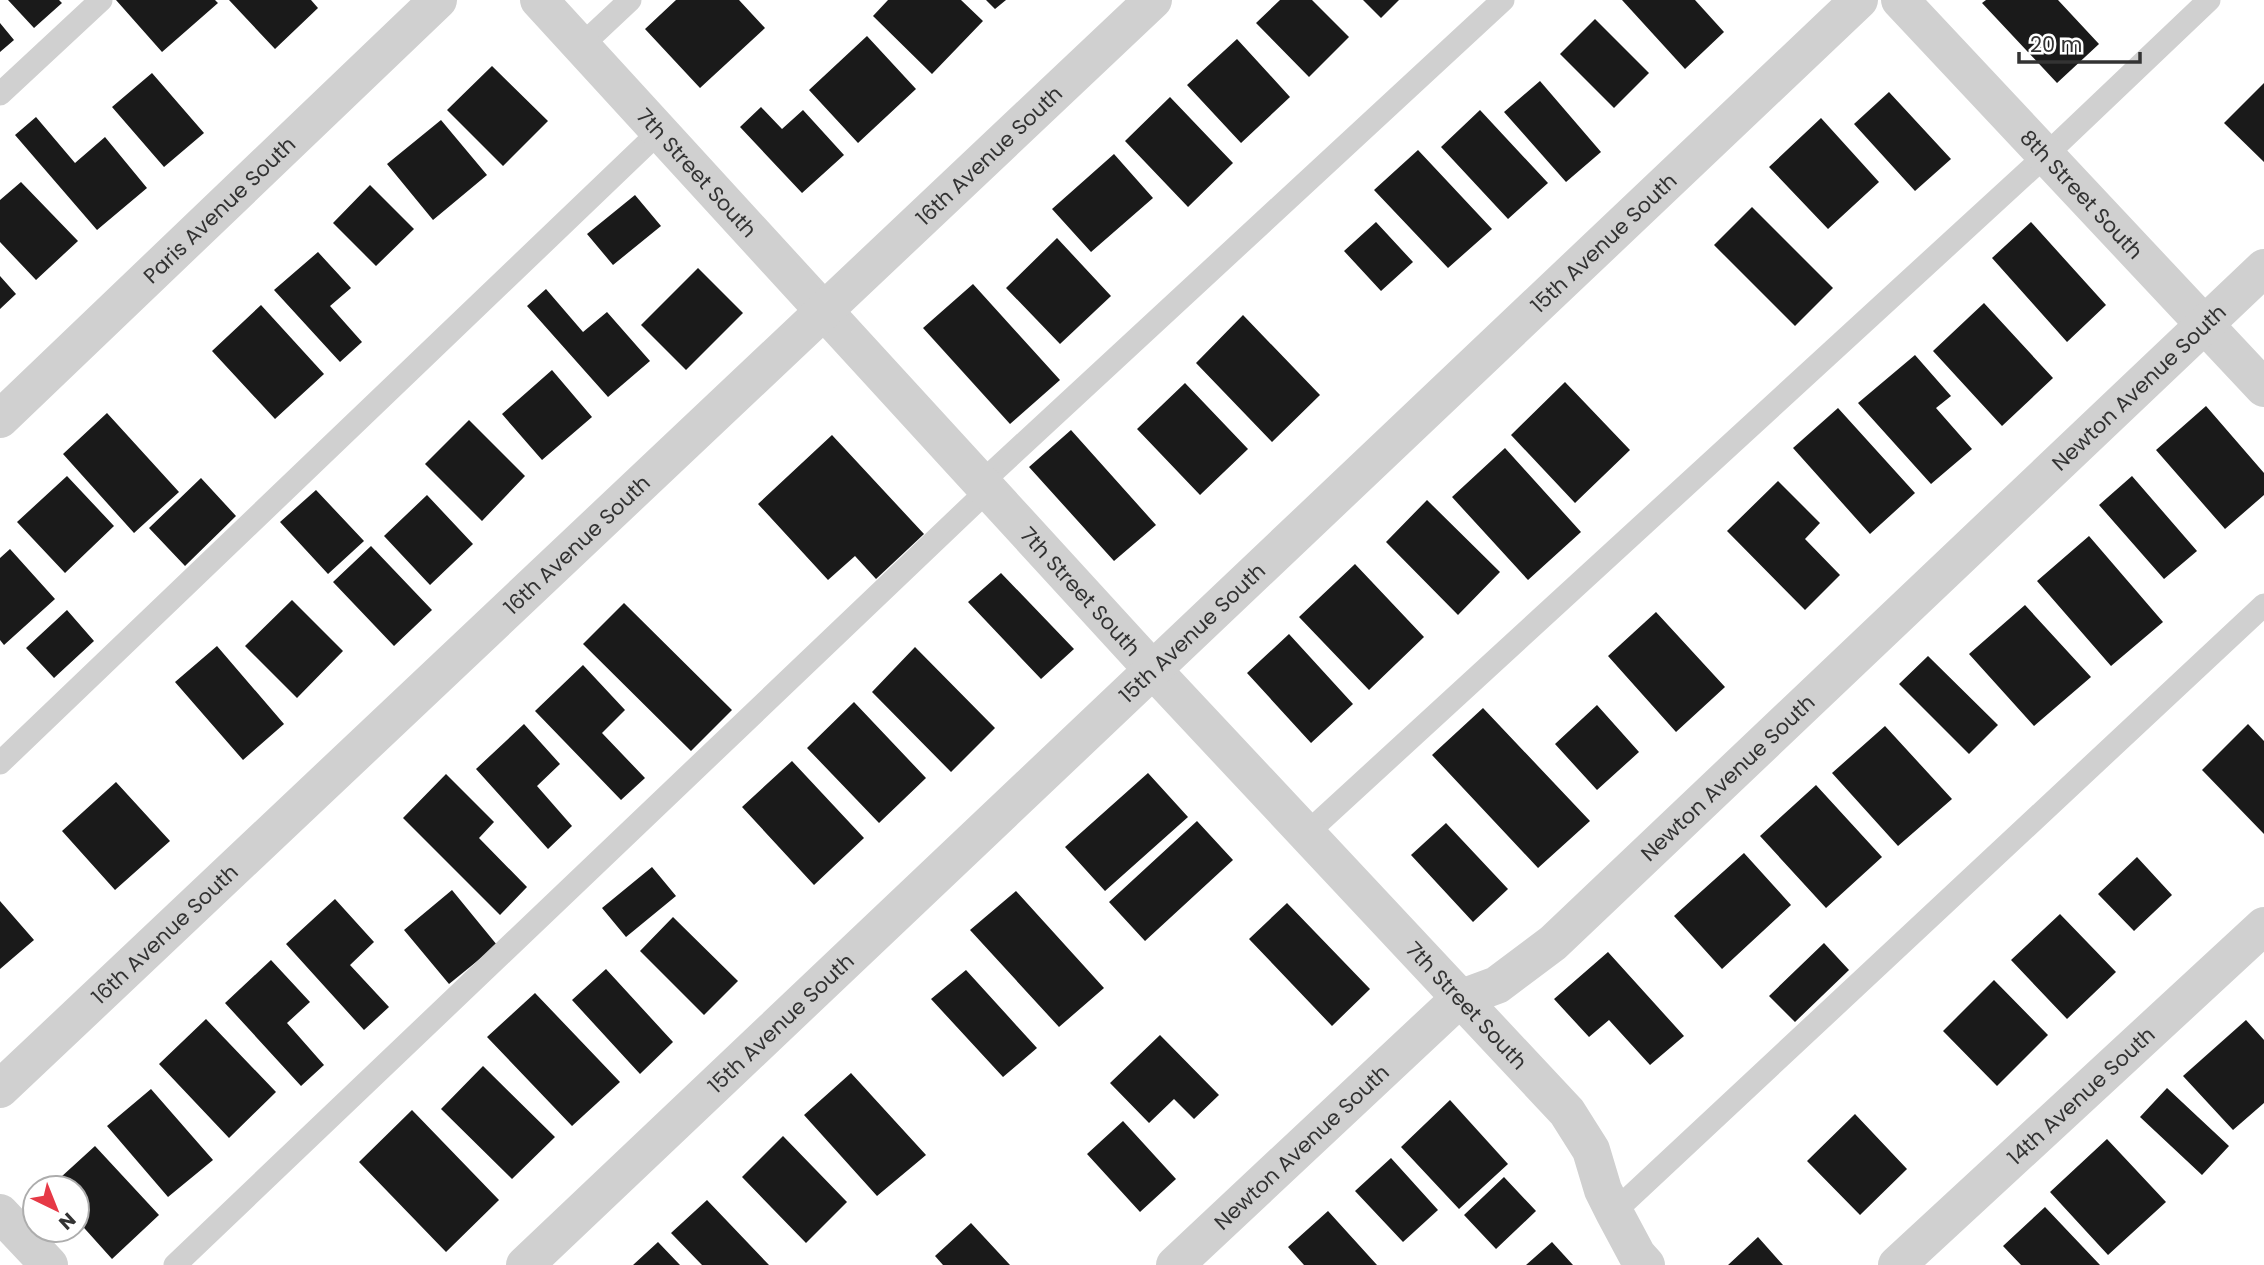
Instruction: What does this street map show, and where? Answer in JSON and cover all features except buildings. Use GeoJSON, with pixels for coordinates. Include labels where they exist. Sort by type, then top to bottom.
{"type":"FeatureCollection","features":[{"type":"Feature","properties":{"kind":"street","name":"Paris Avenue South"},"geometry":{"type":"LineString","coordinates":[[0,419],[438,0]]}},
{"type":"Feature","properties":{"kind":"street","name":"7th Street South"},"geometry":{"type":"LineString","coordinates":[[539,0],[1153,670],[1567,1112],[1591,1150],[1603,1190],[1614,1212],[1637,1255],[1646,1265]]}},
{"type":"Feature","properties":{"kind":"street","name":"16th Avenue South"},"geometry":{"type":"LineString","coordinates":[[0,1089],[1153,0]]}},
{"type":"Feature","properties":{"kind":"street","name":"15th Avenue South"},"geometry":{"type":"LineString","coordinates":[[525,1265],[1859,0]]}},
{"type":"Feature","properties":{"kind":"street","name":"8th Street South"},"geometry":{"type":"LineString","coordinates":[[1900,0],[2264,388]]}},
{"type":"Feature","properties":{"kind":"street","name":"Newton Avenue South"},"geometry":{"type":"LineString","coordinates":[[1175,1265],[1459,999],[1497,985],[1553,943],[2264,268]]}},
{"type":"Feature","properties":{"kind":"street","name":"14th Avenue South"},"geometry":{"type":"LineString","coordinates":[[1897,1265],[2264,926]]}},
{"type":"Feature","properties":{"kind":"street"},"geometry":{"type":"LineString","coordinates":[[0,1213],[49,1265]]}},
{"type":"Feature","properties":{"kind":"lane"},"geometry":{"type":"LineString","coordinates":[[0,94],[101,0]]}},
{"type":"Feature","properties":{"kind":"lane"},"geometry":{"type":"LineString","coordinates":[[581,46],[630,0]]}},
{"type":"Feature","properties":{"kind":"lane"},"geometry":{"type":"LineString","coordinates":[[175,1265],[985,487],[1503,0]]}},
{"type":"Feature","properties":{"kind":"lane"},"geometry":{"type":"LineString","coordinates":[[1306,835],[2046,155],[2209,0]]}},
{"type":"Feature","properties":{"kind":"lane"},"geometry":{"type":"LineString","coordinates":[[0,763],[659,132]]}},
{"type":"Feature","properties":{"kind":"lane"},"geometry":{"type":"LineString","coordinates":[[1614,1212],[2264,606]]}}]}
